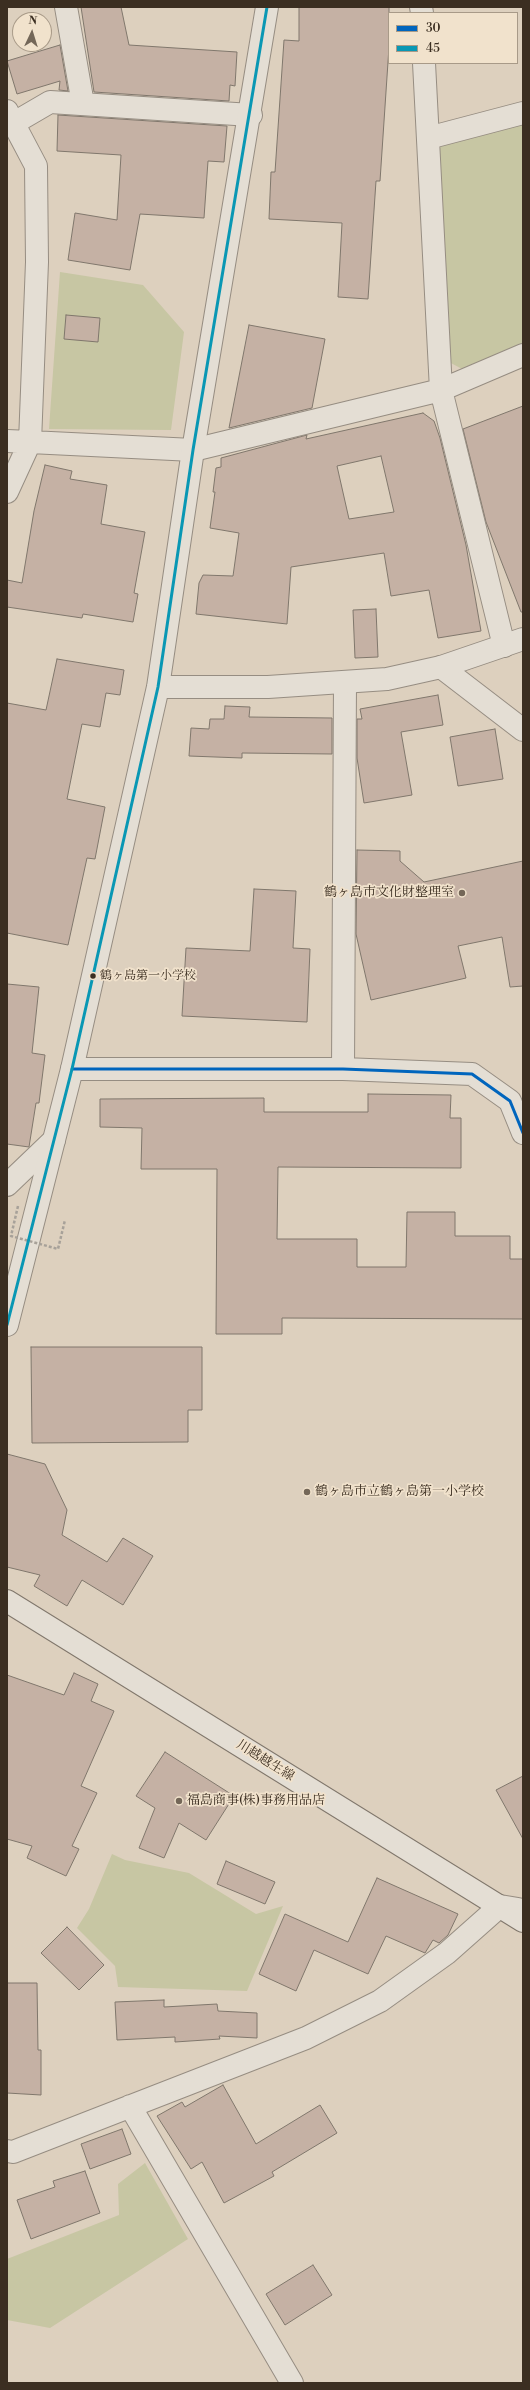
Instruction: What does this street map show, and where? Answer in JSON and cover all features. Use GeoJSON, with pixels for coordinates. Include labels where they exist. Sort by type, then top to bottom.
{"type":"FeatureCollection","features":[{"type":"Feature","properties":{"kind":"street"},"geometry":{"type":"LineString","coordinates":[[66,7],[83,104]]}},
{"type":"Feature","properties":{"kind":"street"},"geometry":{"type":"LineString","coordinates":[[7,1325],[72,1070],[158,687],[193,450],[251,115],[267,7]]}},
{"type":"Feature","properties":{"kind":"street"},"geometry":{"type":"LineString","coordinates":[[158,687],[268,687],[387,679],[441,667],[513,642],[442,390],[424,64]]}},
{"type":"Feature","properties":{"kind":"street"},"geometry":{"type":"LineString","coordinates":[[7,492],[30,442],[37,262],[36,166],[10,117],[50,102],[251,115]]}},
{"type":"Feature","properties":{"kind":"street"},"geometry":{"type":"LineString","coordinates":[[428,138],[523,113]]}},
{"type":"Feature","properties":{"kind":"street"},"geometry":{"type":"LineString","coordinates":[[7,441],[193,450],[442,390],[523,355]]}},
{"type":"Feature","properties":{"kind":"street"},"geometry":{"type":"LineString","coordinates":[[441,667],[523,730]]}},
{"type":"Feature","properties":{"kind":"street"},"geometry":{"type":"LineString","coordinates":[[343,1069],[345,682]]}},
{"type":"Feature","properties":{"kind":"street"},"geometry":{"type":"LineString","coordinates":[[72,1070],[343,1069],[472,1074],[510,1101],[523,1133]]}},
{"type":"Feature","properties":{"kind":"street"},"geometry":{"type":"LineString","coordinates":[[7,1185],[54,1140]]}},
{"type":"Feature","properties":{"kind":"street","name":"川越越生線"},"geometry":{"type":"LineString","coordinates":[[7,1600],[523,1921]]}},
{"type":"Feature","properties":{"kind":"street"},"geometry":{"type":"LineString","coordinates":[[7,2151],[13,2152],[306,2038],[380,2001],[447,1953],[500,1906],[523,1910]]}},
{"type":"Feature","properties":{"kind":"street"},"geometry":{"type":"LineString","coordinates":[[130,2106],[292,2383]]}},
{"type":"Feature","properties":{"kind":"path"},"geometry":{"type":"LineString","coordinates":[[18,1206],[11,1236],[58,1249],[65,1220]]}},
{"type":"Feature","properties":{"kind":"green space"},"geometry":{"type":"Polygon","coordinates":[[[523,123],[523,344],[464,370],[449,362],[435,145],[523,123]]]}},
{"type":"Feature","properties":{"kind":"green space"},"geometry":{"type":"Polygon","coordinates":[[[60,272],[143,285],[184,332],[171,430],[49,429],[60,272]]]}},
{"type":"Feature","properties":{"kind":"green space"},"geometry":{"type":"Polygon","coordinates":[[[112,1854],[125,1860],[189,1873],[256,1914],[283,1906],[247,1991],[118,1987],[115,1966],[77,1928],[89,1909],[112,1854]]]}},
{"type":"Feature","properties":{"kind":"green space"},"geometry":{"type":"Polygon","coordinates":[[[145,2163],[188,2239],[50,2328],[7,2320],[7,2259],[119,2215],[118,2184],[145,2163]]]}},
{"type":"Feature","properties":{"kind":"building"},"geometry":{"type":"Polygon","coordinates":[[[81,7],[121,7],[129,45],[237,52],[235,86],[230,85],[229,101],[94,92],[81,7]]]}},
{"type":"Feature","properties":{"kind":"building"},"geometry":{"type":"Polygon","coordinates":[[[299,7],[389,7],[388,62],[380,181],[376,181],[368,299],[338,297],[342,223],[269,219],[271,172],[275,172],[284,40],[299,41],[299,7]]]}},
{"type":"Feature","properties":{"kind":"building"},"geometry":{"type":"Polygon","coordinates":[[[60,45],[68,91],[59,90],[60,81],[17,94],[7,61],[37,52],[52,52],[52,47],[60,45]]]}},
{"type":"Feature","properties":{"kind":"building"},"geometry":{"type":"Polygon","coordinates":[[[58,115],[227,126],[224,162],[208,161],[204,218],[140,214],[130,270],[68,260],[75,213],[117,220],[121,155],[57,151],[58,115]]]}},
{"type":"Feature","properties":{"kind":"building"},"geometry":{"type":"Polygon","coordinates":[[[66,315],[100,318],[98,342],[64,339],[66,315]]]}},
{"type":"Feature","properties":{"kind":"building"},"geometry":{"type":"Polygon","coordinates":[[[249,325],[325,339],[312,408],[229,428],[249,325]]]}},
{"type":"Feature","properties":{"kind":"building"},"geometry":{"type":"Polygon","coordinates":[[[523,406],[523,612],[521,612],[486,522],[463,429],[523,406]]]}},
{"type":"Feature","properties":{"kind":"building"},"geometry":{"type":"Polygon","coordinates":[[[423,413],[434,421],[440,438],[466,545],[481,631],[438,638],[429,590],[391,596],[384,553],[291,567],[287,624],[196,614],[199,583],[203,575],[233,576],[239,533],[210,528],[215,492],[213,492],[216,468],[221,467],[221,458],[307,435],[306,439],[423,413]],[[381,456],[337,466],[349,519],[394,512],[381,456]]]}},
{"type":"Feature","properties":{"kind":"building"},"geometry":{"type":"Polygon","coordinates":[[[45,465],[72,471],[70,479],[107,485],[101,524],[145,532],[134,593],[138,594],[133,622],[83,614],[82,618],[7,607],[7,580],[22,583],[34,511],[45,465]]]}},
{"type":"Feature","properties":{"kind":"building"},"geometry":{"type":"Polygon","coordinates":[[[376,609],[378,657],[355,658],[353,610],[376,609]]]}},
{"type":"Feature","properties":{"kind":"building"},"geometry":{"type":"Polygon","coordinates":[[[57,659],[124,670],[120,695],[106,693],[100,727],[82,724],[67,799],[105,807],[95,859],[87,858],[68,945],[7,933],[7,703],[46,710],[57,659]]]}},
{"type":"Feature","properties":{"kind":"building"},"geometry":{"type":"Polygon","coordinates":[[[438,695],[443,725],[401,732],[412,795],[364,803],[357,758],[357,719],[362,719],[360,709],[438,695]]]}},
{"type":"Feature","properties":{"kind":"building"},"geometry":{"type":"Polygon","coordinates":[[[225,706],[250,707],[249,717],[332,718],[332,754],[242,753],[242,758],[189,756],[191,728],[209,729],[210,719],[224,719],[225,706]]]}},
{"type":"Feature","properties":{"kind":"building"},"geometry":{"type":"Polygon","coordinates":[[[495,729],[503,779],[458,786],[450,737],[495,729]]]}},
{"type":"Feature","properties":{"kind":"building"},"geometry":{"type":"Polygon","coordinates":[[[357,850],[400,851],[400,861],[424,882],[523,861],[523,986],[510,987],[502,937],[458,946],[466,978],[371,1000],[356,934],[357,850]]]}},
{"type":"Feature","properties":{"kind":"building"},"geometry":{"type":"Polygon","coordinates":[[[254,889],[296,891],[293,948],[310,949],[307,1022],[182,1016],[186,948],[250,951],[254,889]]]}},
{"type":"Feature","properties":{"kind":"building"},"geometry":{"type":"Polygon","coordinates":[[[7,984],[39,987],[32,1053],[45,1055],[39,1103],[36,1103],[29,1147],[7,1144],[7,984]]]}},
{"type":"Feature","properties":{"kind":"building"},"geometry":{"type":"Polygon","coordinates":[[[368,1094],[451,1095],[450,1118],[461,1118],[461,1168],[278,1167],[277,1239],[357,1239],[357,1267],[406,1267],[407,1212],[455,1212],[455,1236],[510,1236],[510,1259],[523,1259],[523,1319],[282,1318],[282,1334],[216,1334],[217,1169],[141,1169],[142,1128],[100,1127],[100,1099],[264,1098],[264,1112],[368,1112],[368,1094]]]}},
{"type":"Feature","properties":{"kind":"building"},"geometry":{"type":"Polygon","coordinates":[[[31,1347],[202,1347],[202,1410],[188,1410],[188,1442],[32,1443],[31,1347]]]}},
{"type":"Feature","properties":{"kind":"building"},"geometry":{"type":"Polygon","coordinates":[[[7,1454],[45,1464],[67,1510],[62,1535],[107,1562],[123,1538],[153,1556],[123,1605],[82,1580],[67,1606],[34,1586],[40,1575],[7,1567],[7,1454]]]}},
{"type":"Feature","properties":{"kind":"building"},"geometry":{"type":"Polygon","coordinates":[[[74,1673],[98,1684],[91,1701],[114,1711],[81,1786],[97,1793],[72,1846],[79,1849],[66,1876],[27,1858],[32,1846],[7,1839],[7,1675],[64,1695],[74,1673]]]}},
{"type":"Feature","properties":{"kind":"building"},"geometry":{"type":"Polygon","coordinates":[[[165,1752],[234,1796],[206,1840],[179,1823],[164,1858],[139,1848],[155,1808],[136,1796],[165,1752]]]}},
{"type":"Feature","properties":{"kind":"building"},"geometry":{"type":"Polygon","coordinates":[[[523,1776],[523,1839],[496,1790],[523,1776]]]}},
{"type":"Feature","properties":{"kind":"building"},"geometry":{"type":"Polygon","coordinates":[[[226,1861],[275,1882],[265,1904],[217,1884],[226,1861]]]}},
{"type":"Feature","properties":{"kind":"building"},"geometry":{"type":"Polygon","coordinates":[[[377,1878],[458,1914],[448,1935],[439,1943],[433,1940],[425,1953],[386,1936],[368,1974],[314,1950],[296,1991],[259,1974],[285,1914],[348,1942],[377,1878]]]}},
{"type":"Feature","properties":{"kind":"building"},"geometry":{"type":"Polygon","coordinates":[[[67,1927],[104,1965],[79,1990],[41,1953],[67,1927]]]}},
{"type":"Feature","properties":{"kind":"building"},"geometry":{"type":"Polygon","coordinates":[[[7,1983],[37,1983],[38,2050],[41,2050],[41,2095],[7,2093],[7,1983]]]}},
{"type":"Feature","properties":{"kind":"building"},"geometry":{"type":"Polygon","coordinates":[[[164,2000],[164,2007],[217,2004],[218,2011],[257,2013],[257,2038],[219,2036],[220,2039],[175,2042],[175,2037],[117,2040],[115,2002],[164,2000]]]}},
{"type":"Feature","properties":{"kind":"building"},"geometry":{"type":"Polygon","coordinates":[[[223,2085],[256,2144],[320,2105],[337,2133],[272,2172],[274,2176],[224,2203],[202,2162],[191,2169],[157,2116],[182,2102],[185,2107],[223,2085]]]}},
{"type":"Feature","properties":{"kind":"building"},"geometry":{"type":"Polygon","coordinates":[[[122,2129],[131,2154],[90,2169],[81,2144],[122,2129]]]}},
{"type":"Feature","properties":{"kind":"building"},"geometry":{"type":"Polygon","coordinates":[[[85,2171],[100,2213],[31,2239],[17,2200],[55,2187],[53,2181],[85,2171]]]}},
{"type":"Feature","properties":{"kind":"building"},"geometry":{"type":"Polygon","coordinates":[[[313,2265],[332,2295],[285,2325],[266,2294],[313,2265]]]}},
{"type":"Feature","properties":{"kind":"transit line","name":"45"},"geometry":{"type":"LineString","coordinates":[[7,1325],[72,1069],[158,687],[193,450],[267,7]]}},
{"type":"Feature","properties":{"kind":"transit line","name":"30"},"geometry":{"type":"LineString","coordinates":[[72,1069],[343,1069],[472,1074],[510,1101],[523,1133]]}},
{"type":"Feature","properties":{"kind":"place","name":"鶴ヶ島市文化財整理室"},"geometry":{"type":"Point","coordinates":[462,893]}},
{"type":"Feature","properties":{"kind":"place","name":"鶴ヶ島第一小学校"},"geometry":{"type":"Point","coordinates":[93,976]}},
{"type":"Feature","properties":{"kind":"place","name":"鶴ヶ島市立鶴ヶ島第一小学校"},"geometry":{"type":"Point","coordinates":[307,1492]}},
{"type":"Feature","properties":{"kind":"place","name":"福島商事(株)事務用品店"},"geometry":{"type":"Point","coordinates":[179,1801]}}]}
